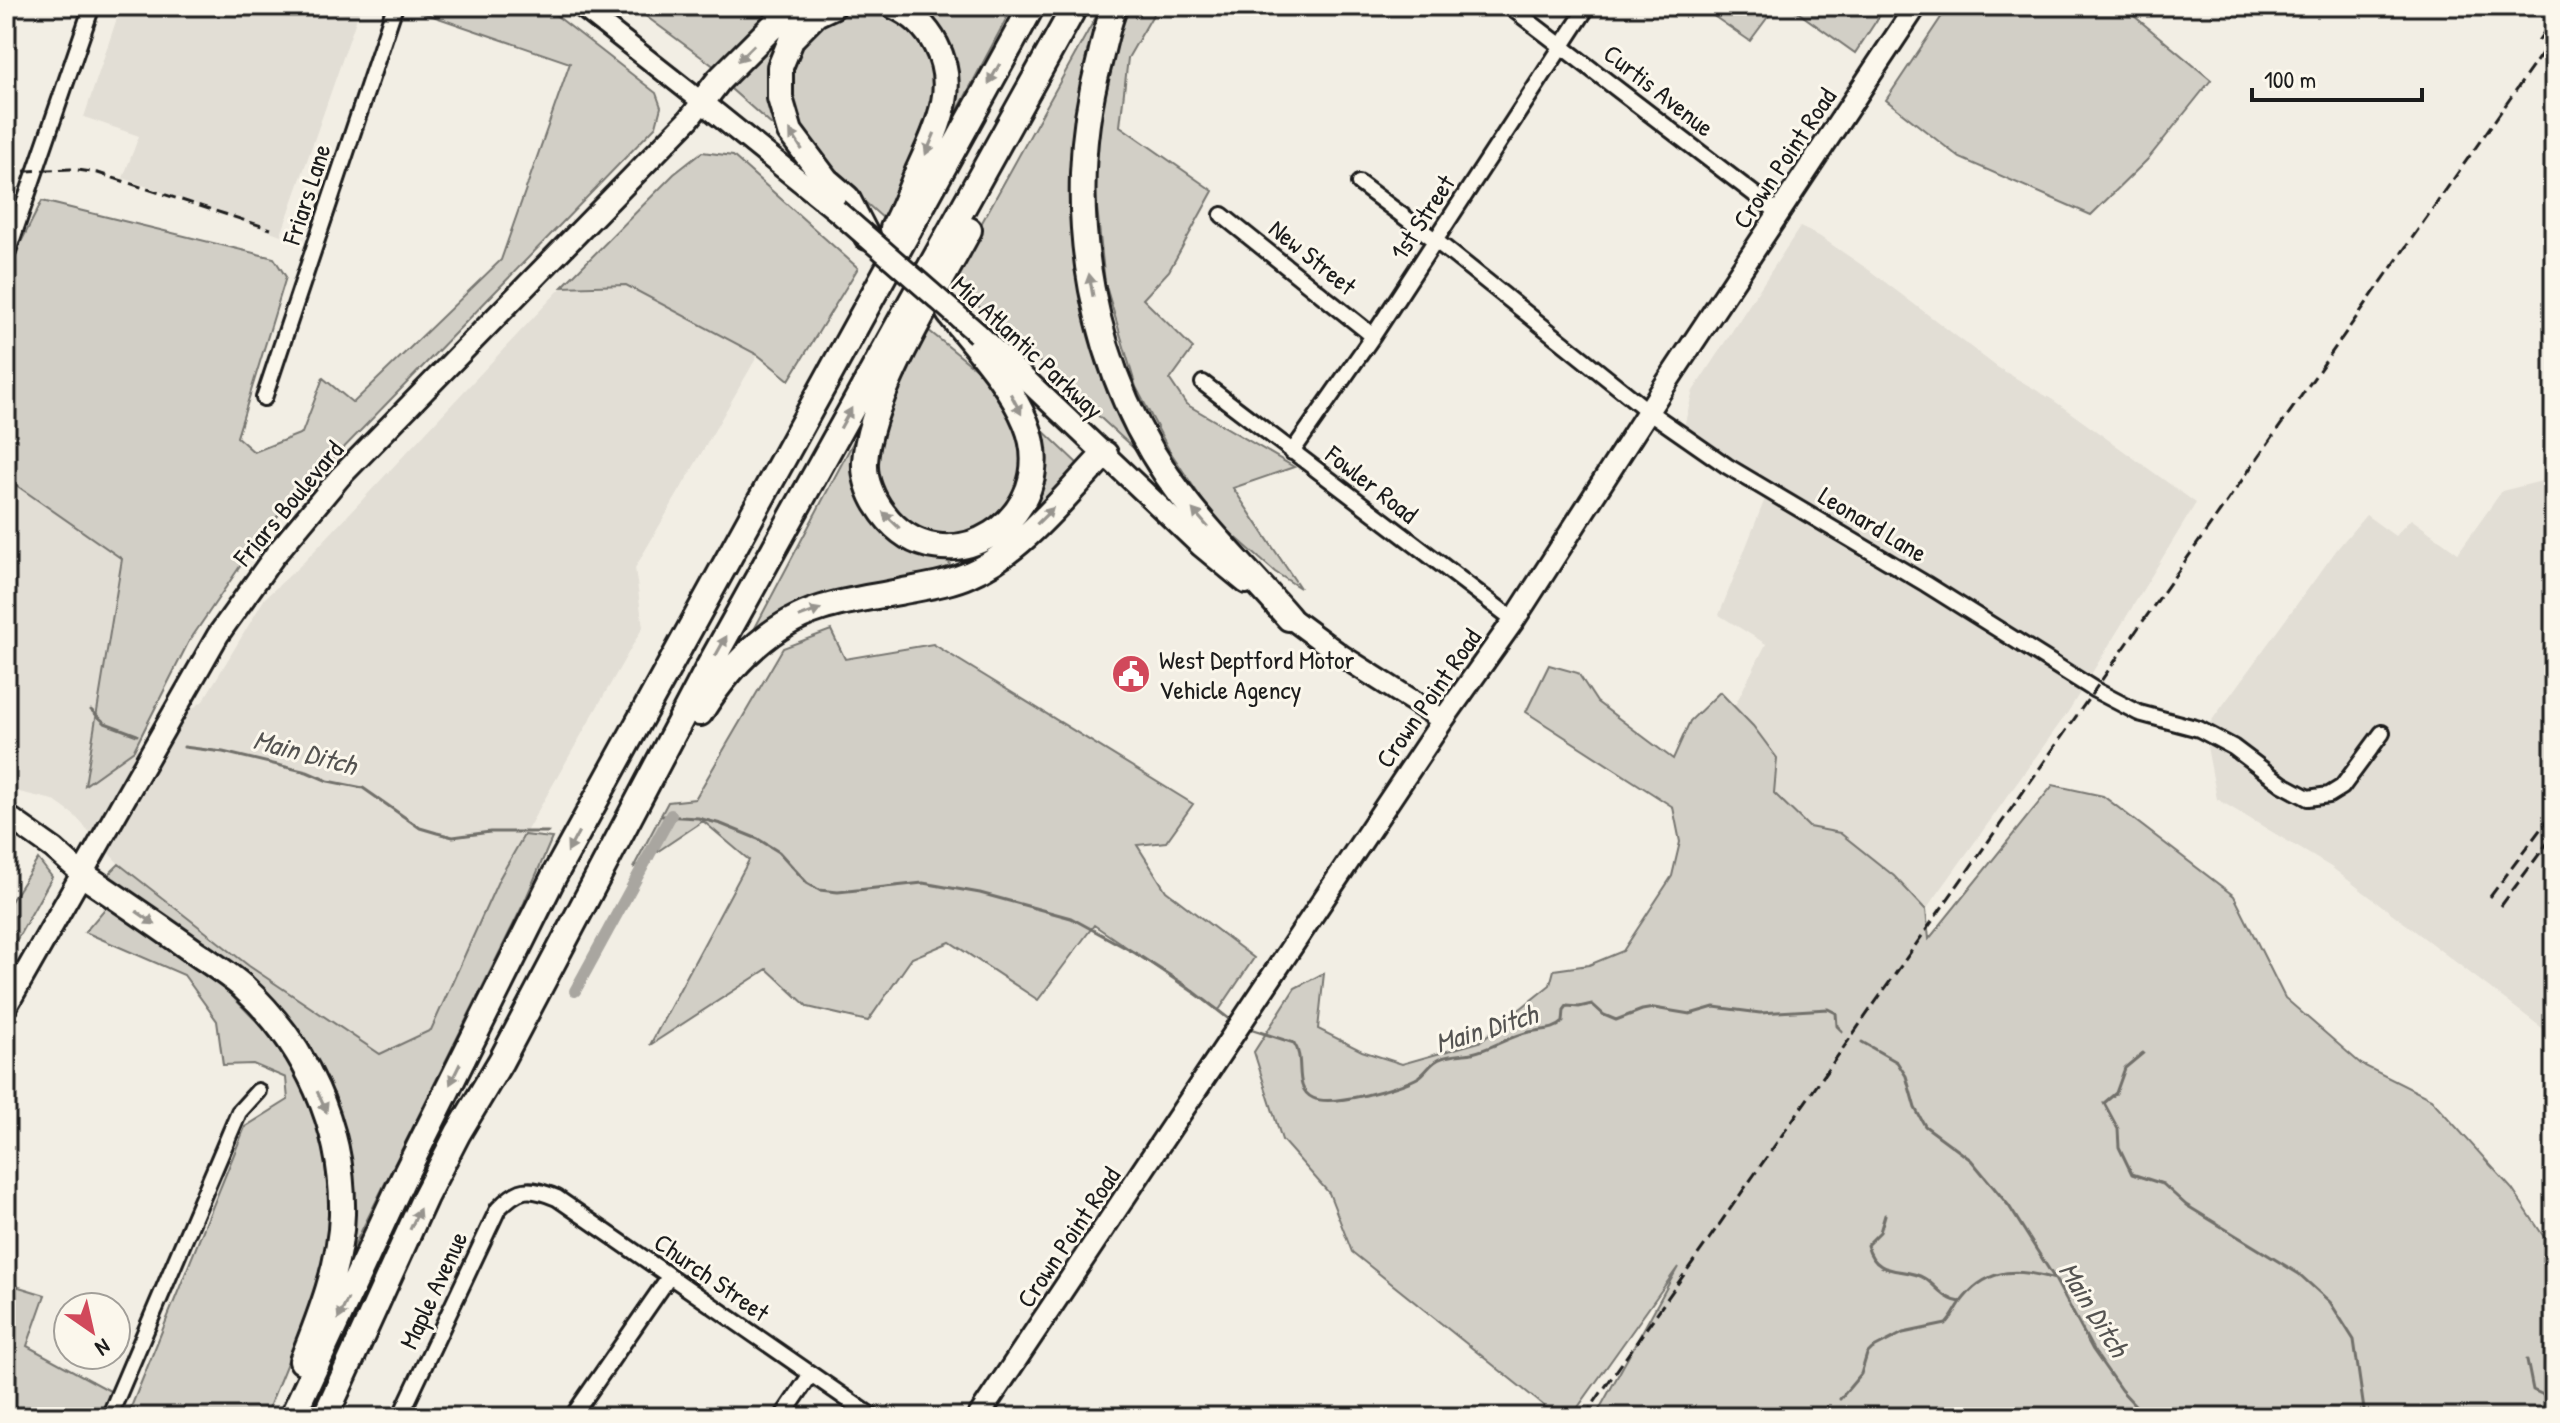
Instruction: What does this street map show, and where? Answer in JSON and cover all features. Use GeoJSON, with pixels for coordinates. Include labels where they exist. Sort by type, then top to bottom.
{"type":"FeatureCollection","features":[{"type":"Feature","properties":{"kind":"highway"},"geometry":{"type":"LineString","coordinates":[[702,102],[719,80],[793,6]]}},
{"type":"Feature","properties":{"kind":"highway"},"geometry":{"type":"LineString","coordinates":[[833,6],[816,14],[792,38],[780,67],[780,98],[790,132],[867,237]]}},
{"type":"Feature","properties":{"kind":"highway"},"geometry":{"type":"LineString","coordinates":[[590,810],[600,766],[896,222],[935,132],[945,100],[944,65],[939,49],[930,33],[894,6]]}},
{"type":"Feature","properties":{"kind":"highway"},"geometry":{"type":"LineString","coordinates":[[292,1417],[485,1011],[590,810],[1032,6]]}},
{"type":"Feature","properties":{"kind":"highway"},"geometry":{"type":"LineString","coordinates":[[325,1417],[425,1197],[458,1133],[501,1061],[708,668],[1075,6]]}},
{"type":"Feature","properties":{"kind":"highway"},"geometry":{"type":"LineString","coordinates":[[938,299],[974,337],[1013,396],[1027,425],[1034,454],[1030,486],[1015,516],[993,536],[962,545],[937,546],[910,537],[889,520],[873,500],[865,465],[872,425],[894,370],[1089,6]]}},
{"type":"Feature","properties":{"kind":"highway"},"geometry":{"type":"LineString","coordinates":[[1115,6],[1092,86],[1083,166],[1087,257],[1104,337],[1120,387],[1183,498],[1289,618]]}},
{"type":"Feature","properties":{"kind":"highway"},"geometry":{"type":"LineString","coordinates":[[501,1061],[547,998],[685,736],[732,669],[775,631],[809,613],[971,574],[1011,550],[1105,454]]}},
{"type":"Feature","properties":{"kind":"highway"},"geometry":{"type":"LineString","coordinates":[[82,874],[240,985],[274,1019],[303,1060],[328,1114],[340,1167],[343,1215],[337,1251],[309,1344],[279,1417]]}},
{"type":"Feature","properties":{"kind":"main road","name":"Crown Point Road"},"geometry":{"type":"LineString","coordinates":[[978,1417],[1443,720],[1514,620],[1916,6]]}},
{"type":"Feature","properties":{"kind":"main road"},"geometry":{"type":"LineString","coordinates":[[702,102],[842,204]]}},
{"type":"Feature","properties":{"kind":"main road","name":"Friars Boulevard"},"geometry":{"type":"LineString","coordinates":[[6,1007],[218,635],[283,544],[340,477],[669,140],[702,102]]}},
{"type":"Feature","properties":{"kind":"main road","name":"Mid Atlantic Parkway"},"geometry":{"type":"LineString","coordinates":[[867,237],[938,299]]}},
{"type":"Feature","properties":{"kind":"main road","name":"Mid Atlantic Parkway"},"geometry":{"type":"LineString","coordinates":[[974,337],[1105,454],[1201,546],[1289,618],[1342,656],[1443,720]]}},
{"type":"Feature","properties":{"kind":"main road"},"geometry":{"type":"LineString","coordinates":[[6,815],[82,874]]}},
{"type":"Feature","properties":{"kind":"street"},"geometry":{"type":"LineString","coordinates":[[6,257],[92,6]]}},
{"type":"Feature","properties":{"kind":"street","name":"Friars Lane"},"geometry":{"type":"LineString","coordinates":[[264,398],[395,6]]}},
{"type":"Feature","properties":{"kind":"street"},"geometry":{"type":"LineString","coordinates":[[580,6],[702,102]]}},
{"type":"Feature","properties":{"kind":"street","name":"Curtis Avenue"},"geometry":{"type":"LineString","coordinates":[[1509,6],[1779,213]]}},
{"type":"Feature","properties":{"kind":"street","name":"1st Street"},"geometry":{"type":"LineString","coordinates":[[1292,452],[1373,336],[1588,6]]}},
{"type":"Feature","properties":{"kind":"street","name":"Leonard Lane"},"geometry":{"type":"LineString","coordinates":[[1359,183],[1648,411],[1727,466],[1926,584],[2095,690],[2139,713],[2199,729],[2233,747],[2282,784],[2308,798],[2329,795],[2342,787],[2382,733]]}},
{"type":"Feature","properties":{"kind":"street","name":"New Street"},"geometry":{"type":"LineString","coordinates":[[1222,215],[1373,336]]}},
{"type":"Feature","properties":{"kind":"street","name":"Fowler Road"},"geometry":{"type":"LineString","coordinates":[[1203,383],[1514,620]]}},
{"type":"Feature","properties":{"kind":"street"},"geometry":{"type":"LineString","coordinates":[[109,1417],[239,1112],[258,1091]]}},
{"type":"Feature","properties":{"kind":"street","name":"Church Street"},"geometry":{"type":"LineString","coordinates":[[520,1190],[539,1190],[557,1198],[873,1417]]}},
{"type":"Feature","properties":{"kind":"street","name":"Maple Avenue"},"geometry":{"type":"LineString","coordinates":[[400,1417],[498,1209],[520,1190]]}},
{"type":"Feature","properties":{"kind":"street"},"geometry":{"type":"LineString","coordinates":[[572,1417],[669,1277]]}},
{"type":"Feature","properties":{"kind":"street"},"geometry":{"type":"LineString","coordinates":[[782,1417],[811,1374]]}},
{"type":"Feature","properties":{"kind":"shaded area"},"geometry":{"type":"Polygon","coordinates":[[[121,6],[361,6],[281,235],[123,178],[139,136],[84,117],[121,6]]]}},
{"type":"Feature","properties":{"kind":"shaded area"},"geometry":{"type":"Polygon","coordinates":[[[410,6],[544,6],[656,93],[661,107],[656,126],[266,528],[188,643],[134,750],[85,785],[122,559],[6,478],[6,282],[18,248],[42,201],[274,258],[286,277],[237,437],[254,452],[302,433],[323,378],[353,403],[501,260],[570,63],[410,6]]]}},
{"type":"Feature","properties":{"kind":"shaded area"},"geometry":{"type":"Polygon","coordinates":[[[632,6],[780,6],[715,67],[632,6]]]}},
{"type":"Feature","properties":{"kind":"shaded area"},"geometry":{"type":"Polygon","coordinates":[[[804,6],[815,6],[778,38],[767,87],[782,134],[731,89],[767,42],[804,6]]]}},
{"type":"Feature","properties":{"kind":"shaded area"},"geometry":{"type":"Polygon","coordinates":[[[873,6],[909,26],[936,59],[933,113],[926,143],[884,219],[828,169],[796,129],[787,82],[796,47],[829,16],[873,6]]]}},
{"type":"Feature","properties":{"kind":"shaded area"},"geometry":{"type":"Polygon","coordinates":[[[909,6],[1013,6],[949,127],[953,78],[909,6]]]}},
{"type":"Feature","properties":{"kind":"shaded area"},"geometry":{"type":"Polygon","coordinates":[[[1102,6],[1106,6],[1082,82],[1072,191],[1076,275],[1100,367],[1153,466],[950,280],[1102,6]]]}},
{"type":"Feature","properties":{"kind":"shaded area"},"geometry":{"type":"Polygon","coordinates":[[[1125,6],[1158,6],[1128,58],[1120,126],[1213,191],[1169,271],[1143,299],[1193,348],[1170,380],[1186,404],[1294,467],[1233,488],[1300,588],[1275,572],[1215,519],[1169,450],[1136,387],[1105,283],[1093,169],[1101,82],[1125,6]]]}},
{"type":"Feature","properties":{"kind":"shaded area"},"geometry":{"type":"Polygon","coordinates":[[[1699,6],[1776,6],[1750,41],[1699,6]]]}},
{"type":"Feature","properties":{"kind":"shaded area"},"geometry":{"type":"Polygon","coordinates":[[[1789,6],[1886,6],[1855,53],[1789,6]]]}},
{"type":"Feature","properties":{"kind":"shaded area"},"geometry":{"type":"Polygon","coordinates":[[[1943,6],[2122,6],[2211,80],[2147,160],[2091,215],[1960,158],[1886,100],[1946,10],[1943,6]]]}},
{"type":"Feature","properties":{"kind":"shaded area"},"geometry":{"type":"Polygon","coordinates":[[[702,152],[733,156],[858,268],[789,380],[758,355],[626,285],[562,287],[674,174],[702,152]]]}},
{"type":"Feature","properties":{"kind":"shaded area"},"geometry":{"type":"Polygon","coordinates":[[[1800,227],[1819,236],[1869,270],[1997,367],[2053,400],[2196,503],[2068,712],[1926,910],[1894,876],[1840,833],[1809,827],[1774,793],[1732,711],[1766,644],[1719,615],[1770,486],[1682,434],[1693,391],[1800,227]]]}},
{"type":"Feature","properties":{"kind":"shaded area"},"geometry":{"type":"Polygon","coordinates":[[[626,285],[758,355],[635,568],[643,627],[499,879],[431,1030],[380,1054],[249,966],[119,864],[74,815],[53,800],[15,791],[6,784],[6,478],[122,559],[86,785],[203,701],[265,598],[303,563],[562,287],[626,285]]]}},
{"type":"Feature","properties":{"kind":"shaded area"},"geometry":{"type":"Polygon","coordinates":[[[928,330],[981,373],[1018,432],[1026,475],[1002,520],[973,535],[938,540],[906,530],[882,496],[875,466],[878,430],[928,330]]]}},
{"type":"Feature","properties":{"kind":"shaded area"},"geometry":{"type":"Polygon","coordinates":[[[1039,427],[1078,464],[1019,531],[1046,481],[1039,427]]]}},
{"type":"Feature","properties":{"kind":"shaded area"},"geometry":{"type":"Polygon","coordinates":[[[858,433],[867,509],[893,543],[950,562],[948,572],[747,643],[858,433]]]}},
{"type":"Feature","properties":{"kind":"shaded area"},"geometry":{"type":"Polygon","coordinates":[[[2554,478],[2554,1037],[2331,867],[2217,799],[2204,731],[2338,548],[2366,515],[2395,536],[2411,519],[2458,553],[2502,491],[2554,478]]]}},
{"type":"Feature","properties":{"kind":"shaded area"},"geometry":{"type":"Polygon","coordinates":[[[831,630],[845,659],[933,644],[1193,804],[1166,842],[1137,845],[1166,891],[1254,958],[1219,1010],[1094,925],[1038,1000],[950,942],[912,958],[868,1021],[808,1007],[767,969],[650,1045],[749,860],[703,821],[633,868],[668,802],[695,799],[783,648],[831,630]]]}},
{"type":"Feature","properties":{"kind":"shaded area"},"geometry":{"type":"Polygon","coordinates":[[[1549,665],[1578,673],[1597,702],[1673,759],[1690,721],[1720,692],[1753,726],[1777,758],[1774,793],[1809,827],[1840,833],[1894,876],[1926,910],[1929,939],[2053,785],[2103,796],[2234,896],[2285,998],[2361,1064],[2431,1099],[2512,1189],[2554,1252],[2554,1417],[1595,1417],[1678,1267],[1571,1417],[1558,1417],[1352,1252],[1329,1193],[1282,1140],[1254,1052],[1295,988],[1324,973],[1318,1029],[1362,1051],[1402,1064],[1479,1042],[1550,985],[1554,970],[1589,965],[1623,951],[1672,876],[1680,842],[1673,807],[1526,712],[1549,665]]]}},
{"type":"Feature","properties":{"kind":"shaded area"},"geometry":{"type":"Polygon","coordinates":[[[524,835],[552,838],[524,903],[345,1264],[353,1192],[335,1095],[262,991],[105,878],[119,864],[249,966],[380,1054],[431,1030],[499,879],[524,835]]]}},
{"type":"Feature","properties":{"kind":"shaded area"},"geometry":{"type":"Polygon","coordinates":[[[38,859],[52,877],[6,959],[6,909],[38,859]]]}},
{"type":"Feature","properties":{"kind":"shaded area"},"geometry":{"type":"Polygon","coordinates":[[[108,905],[229,993],[291,1057],[323,1134],[332,1252],[265,1417],[127,1417],[245,1127],[288,1100],[286,1078],[253,1064],[223,1065],[217,1021],[184,975],[85,932],[108,905]]]}},
{"type":"Feature","properties":{"kind":"shaded area"},"geometry":{"type":"Polygon","coordinates":[[[6,1283],[45,1295],[27,1346],[52,1360],[52,1371],[73,1371],[112,1392],[100,1417],[6,1417],[6,1283]]]}},
{"type":"Feature","properties":{"kind":"waterway","name":"Main Ditch"},"geometry":{"type":"LineString","coordinates":[[91,710],[105,723],[137,735]]}},
{"type":"Feature","properties":{"kind":"waterway","name":"Main Ditch"},"geometry":{"type":"LineString","coordinates":[[184,747],[223,752],[363,788],[420,828],[453,837],[490,832],[548,832]]}},
{"type":"Feature","properties":{"kind":"waterway"},"geometry":{"type":"LineString","coordinates":[[575,991],[671,815]]}},
{"type":"Feature","properties":{"kind":"waterway","name":"Main Ditch"},"geometry":{"type":"LineString","coordinates":[[662,816],[698,818],[758,839],[779,852],[807,883],[819,890],[838,892],[923,883],[980,893],[1071,918],[1135,953],[1188,987],[1229,1019]]}},
{"type":"Feature","properties":{"kind":"waterway","name":"Main Ditch"},"geometry":{"type":"LineString","coordinates":[[1253,1030],[1294,1043],[1303,1088],[1313,1098],[1322,1100],[1350,1098],[1397,1086],[1419,1077],[1442,1058],[1468,1054],[1522,1034],[1556,1027],[1563,1022],[1567,1006],[1592,1004],[1604,1015],[1616,1020],[1654,1008],[1690,1014],[1714,1007],[1760,1013],[1828,1009],[1836,1013],[1837,1026],[1842,1031]]}},
{"type":"Feature","properties":{"kind":"waterway","name":"Main Ditch"},"geometry":{"type":"LineString","coordinates":[[1862,1042],[1897,1062],[1906,1076],[1915,1108],[1925,1126],[1971,1160],[2009,1206],[2055,1279],[2093,1350],[2121,1390],[2146,1417]]}},
{"type":"Feature","properties":{"kind":"waterway"},"geometry":{"type":"LineString","coordinates":[[2143,1053],[2125,1068],[2116,1093],[2104,1103],[2118,1129],[2119,1147],[2132,1174],[2163,1184],[2186,1205],[2299,1274],[2330,1302],[2354,1340],[2365,1417]]}},
{"type":"Feature","properties":{"kind":"waterway"},"geometry":{"type":"LineString","coordinates":[[1885,1215],[1880,1232],[1867,1245],[1877,1263],[1891,1270],[1924,1278],[1946,1296],[1961,1302]]}},
{"type":"Feature","properties":{"kind":"waterway"},"geometry":{"type":"LineString","coordinates":[[1840,1399],[1861,1374],[1867,1354],[1872,1349],[1903,1333],[1946,1324],[1964,1298],[1984,1280],[2018,1272],[2055,1279]]}},
{"type":"Feature","properties":{"kind":"waterway"},"geometry":{"type":"LineString","coordinates":[[2527,1360],[2533,1390],[2554,1400]]}},
{"type":"Feature","properties":{"kind":"railway"},"geometry":{"type":"LineString","coordinates":[[2538,41],[2554,18]]}},
{"type":"Feature","properties":{"kind":"railway"},"geometry":{"type":"LineString","coordinates":[[1584,1417],[2554,36]]}},
{"type":"Feature","properties":{"kind":"railway"},"geometry":{"type":"LineString","coordinates":[[6,172],[71,169],[98,173],[271,229]]}},
{"type":"Feature","properties":{"kind":"railway"},"geometry":{"type":"LineString","coordinates":[[2490,897],[2554,811]]}},
{"type":"Feature","properties":{"kind":"railway"},"geometry":{"type":"LineString","coordinates":[[2501,906],[2554,834]]}},
{"type":"Feature","properties":{"kind":"place","name":"West Deptford Motor Vehicle Agency"},"geometry":{"type":"Point","coordinates":[1131,674]}}]}
